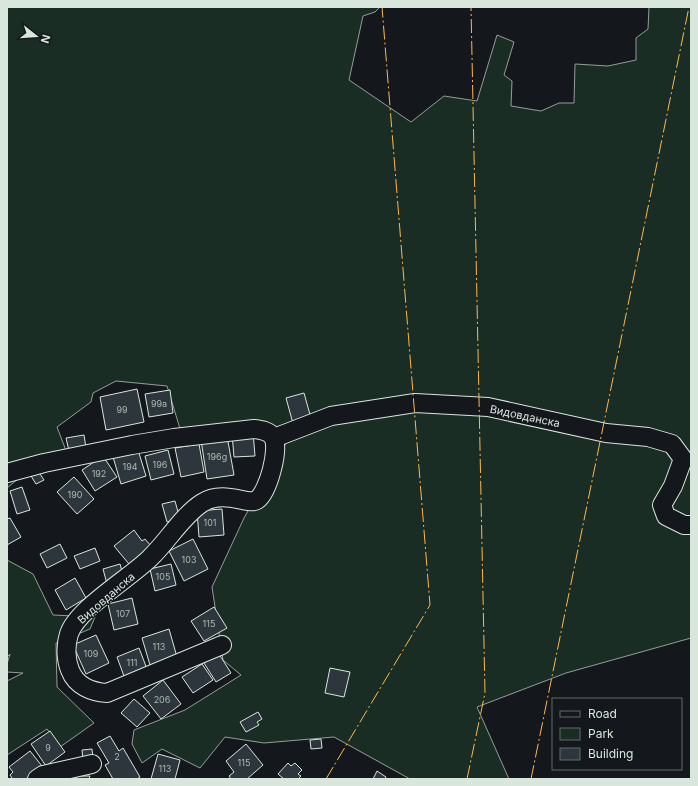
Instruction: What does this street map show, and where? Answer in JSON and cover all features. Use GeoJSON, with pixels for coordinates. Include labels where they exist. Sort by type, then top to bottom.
{"type":"FeatureCollection","features":[{"type":"Feature","properties":{"kind":"street","name":"Видовданска"},"geometry":{"type":"LineString","coordinates":[[222,645],[107,693],[95,692],[76,680],[71,672],[67,651],[69,634],[79,619],[150,559],[201,503],[216,497],[234,497],[252,502],[257,500],[269,479],[274,462],[276,445],[274,438],[331,416],[415,403],[488,407],[606,433],[648,438],[672,444],[683,459],[673,486],[662,505],[666,516],[684,525],[691,525]]}},
{"type":"Feature","properties":{"kind":"street"},"geometry":{"type":"LineString","coordinates":[[7,473],[80,455],[174,438],[254,429],[265,431],[274,438]]}},
{"type":"Feature","properties":{"kind":"street"},"geometry":{"type":"LineString","coordinates":[[37,779],[43,775],[92,764]]}},
{"type":"Feature","properties":{"kind":"green space"},"geometry":{"type":"Polygon","coordinates":[[[7,7],[380,7],[375,12],[363,16],[349,80],[411,122],[444,96],[477,101],[497,35],[514,42],[504,75],[512,81],[511,106],[541,111],[559,103],[574,103],[575,64],[608,66],[636,60],[636,38],[648,29],[649,7],[691,7],[691,638],[566,673],[477,707],[509,779],[410,779],[334,737],[264,743],[225,737],[200,768],[162,749],[142,763],[132,744],[134,730],[185,710],[241,675],[223,660],[212,587],[244,518],[294,429],[181,432],[167,386],[116,381],[93,393],[91,402],[57,427],[70,461],[19,478],[7,488],[7,7]]]}},
{"type":"Feature","properties":{"kind":"green space"},"geometry":{"type":"Polygon","coordinates":[[[7,560],[33,574],[53,615],[95,617],[90,629],[56,643],[57,687],[94,723],[60,747],[47,729],[7,755],[7,681],[23,673],[7,672],[7,664],[10,654],[7,657],[7,560]]]}},
{"type":"Feature","properties":{"kind":"building"},"geometry":{"type":"Polygon","coordinates":[[[137,389],[144,422],[106,430],[100,397],[137,389]]]}},
{"type":"Feature","properties":{"kind":"building"},"geometry":{"type":"Polygon","coordinates":[[[170,390],[173,413],[149,417],[145,394],[170,390]]]}},
{"type":"Feature","properties":{"kind":"building"},"geometry":{"type":"Polygon","coordinates":[[[304,393],[312,422],[294,427],[286,398],[304,393]]]}},
{"type":"Feature","properties":{"kind":"building"},"geometry":{"type":"Polygon","coordinates":[[[253,432],[255,456],[234,457],[232,434],[253,432]]]}},
{"type":"Feature","properties":{"kind":"building"},"geometry":{"type":"Polygon","coordinates":[[[84,435],[86,448],[69,451],[66,438],[84,435]]]}},
{"type":"Feature","properties":{"kind":"building"},"geometry":{"type":"Polygon","coordinates":[[[227,436],[234,475],[207,479],[201,440],[227,436]]]}},
{"type":"Feature","properties":{"kind":"building"},"geometry":{"type":"Polygon","coordinates":[[[199,444],[204,472],[181,477],[175,448],[199,444]]]}},
{"type":"Feature","properties":{"kind":"building"},"geometry":{"type":"Polygon","coordinates":[[[138,450],[146,476],[121,484],[113,457],[138,450]]]}},
{"type":"Feature","properties":{"kind":"building"},"geometry":{"type":"Polygon","coordinates":[[[168,450],[174,474],[151,480],[145,456],[168,450]]]}},
{"type":"Feature","properties":{"kind":"building"},"geometry":{"type":"Polygon","coordinates":[[[103,456],[117,477],[95,491],[82,470],[103,456]]]}},
{"type":"Feature","properties":{"kind":"building"},"geometry":{"type":"Polygon","coordinates":[[[38,471],[44,480],[36,484],[31,476],[38,471]]]}},
{"type":"Feature","properties":{"kind":"building"},"geometry":{"type":"Polygon","coordinates":[[[74,477],[94,499],[77,514],[57,492],[74,477]]]}},
{"type":"Feature","properties":{"kind":"building"},"geometry":{"type":"Polygon","coordinates":[[[22,487],[30,510],[17,514],[10,491],[22,487]]]}},
{"type":"Feature","properties":{"kind":"building"},"geometry":{"type":"Polygon","coordinates":[[[175,501],[180,519],[167,522],[162,504],[175,501]]]}},
{"type":"Feature","properties":{"kind":"building"},"geometry":{"type":"Polygon","coordinates":[[[222,509],[224,535],[199,537],[197,511],[222,509]]]}},
{"type":"Feature","properties":{"kind":"building"},"geometry":{"type":"Polygon","coordinates":[[[10,518],[21,537],[7,545],[7,519],[10,518]]]}},
{"type":"Feature","properties":{"kind":"building"},"geometry":{"type":"Polygon","coordinates":[[[134,530],[142,541],[145,539],[151,546],[129,564],[114,546],[134,530]]]}},
{"type":"Feature","properties":{"kind":"building"},"geometry":{"type":"Polygon","coordinates":[[[193,539],[208,569],[184,581],[169,551],[193,539]]]}},
{"type":"Feature","properties":{"kind":"building"},"geometry":{"type":"Polygon","coordinates":[[[60,544],[67,558],[47,568],[40,554],[60,544]]]}},
{"type":"Feature","properties":{"kind":"building"},"geometry":{"type":"Polygon","coordinates":[[[95,548],[100,561],[80,569],[74,556],[95,548]]]}},
{"type":"Feature","properties":{"kind":"building"},"geometry":{"type":"Polygon","coordinates":[[[120,564],[124,579],[107,584],[103,569],[120,564]]]}},
{"type":"Feature","properties":{"kind":"building"},"geometry":{"type":"Polygon","coordinates":[[[171,564],[176,585],[155,591],[150,569],[171,564]]]}},
{"type":"Feature","properties":{"kind":"building"},"geometry":{"type":"Polygon","coordinates":[[[75,578],[86,598],[66,610],[55,590],[75,578]]]}},
{"type":"Feature","properties":{"kind":"building"},"geometry":{"type":"Polygon","coordinates":[[[132,598],[138,624],[114,630],[108,604],[132,598]]]}},
{"type":"Feature","properties":{"kind":"building"},"geometry":{"type":"Polygon","coordinates":[[[214,607],[227,628],[204,641],[191,621],[214,607]]]}},
{"type":"Feature","properties":{"kind":"building"},"geometry":{"type":"Polygon","coordinates":[[[169,629],[177,657],[150,665],[142,638],[169,629]]]}},
{"type":"Feature","properties":{"kind":"building"},"geometry":{"type":"Polygon","coordinates":[[[96,635],[109,663],[86,674],[73,645],[96,635]]]}},
{"type":"Feature","properties":{"kind":"building"},"geometry":{"type":"Polygon","coordinates":[[[139,648],[147,669],[125,679],[117,657],[139,648]]]}},
{"type":"Feature","properties":{"kind":"building"},"geometry":{"type":"Polygon","coordinates":[[[219,654],[231,673],[216,682],[204,663],[219,654]]]}},
{"type":"Feature","properties":{"kind":"building"},"geometry":{"type":"Polygon","coordinates":[[[202,664],[213,680],[193,693],[182,677],[202,664]]]}},
{"type":"Feature","properties":{"kind":"building"},"geometry":{"type":"Polygon","coordinates":[[[330,668],[350,672],[344,697],[325,693],[330,668]]]}},
{"type":"Feature","properties":{"kind":"building"},"geometry":{"type":"Polygon","coordinates":[[[163,680],[181,704],[161,719],[143,696],[163,680]]]}},
{"type":"Feature","properties":{"kind":"building"},"geometry":{"type":"Polygon","coordinates":[[[134,699],[150,713],[137,727],[121,713],[134,699]]]}},
{"type":"Feature","properties":{"kind":"building"},"geometry":{"type":"Polygon","coordinates":[[[258,712],[262,719],[257,722],[259,725],[246,732],[240,722],[258,712]]]}},
{"type":"Feature","properties":{"kind":"building"},"geometry":{"type":"Polygon","coordinates":[[[50,731],[65,752],[46,766],[31,744],[50,731]]]}},
{"type":"Feature","properties":{"kind":"building"},"geometry":{"type":"Polygon","coordinates":[[[110,736],[119,751],[123,748],[140,777],[137,779],[113,779],[105,765],[109,763],[97,743],[110,736]]]}},
{"type":"Feature","properties":{"kind":"building"},"geometry":{"type":"Polygon","coordinates":[[[321,739],[322,748],[311,749],[310,740],[321,739]]]}},
{"type":"Feature","properties":{"kind":"building"},"geometry":{"type":"Polygon","coordinates":[[[246,744],[263,765],[247,779],[231,779],[229,776],[234,772],[226,761],[246,744]]]}},
{"type":"Feature","properties":{"kind":"building"},"geometry":{"type":"Polygon","coordinates":[[[92,749],[93,759],[83,760],[82,750],[92,749]]]}},
{"type":"Feature","properties":{"kind":"building"},"geometry":{"type":"Polygon","coordinates":[[[30,751],[42,766],[26,779],[10,779],[12,778],[10,775],[13,772],[9,767],[30,751]]]}},
{"type":"Feature","properties":{"kind":"building"},"geometry":{"type":"Polygon","coordinates":[[[158,754],[180,760],[175,779],[151,779],[158,754]]]}},
{"type":"Feature","properties":{"kind":"building"},"geometry":{"type":"Polygon","coordinates":[[[288,763],[291,766],[295,763],[302,770],[298,774],[301,776],[298,779],[284,779],[278,774],[288,763]]]}},
{"type":"Feature","properties":{"kind":"building"},"geometry":{"type":"Polygon","coordinates":[[[377,771],[386,777],[385,779],[373,779],[377,771]]]}},
{"type":"Feature","properties":{"kind":"building"},"geometry":{"type":"Polygon","coordinates":[[[66,776],[90,776],[89,779],[66,779],[66,776]]]}},
{"type":"Feature","properties":{"kind":"power"},"geometry":{"type":"LineString","coordinates":[[326,779],[430,605],[382,7]]}},
{"type":"Feature","properties":{"kind":"power"},"geometry":{"type":"LineString","coordinates":[[467,779],[485,693],[471,7]]}},
{"type":"Feature","properties":{"kind":"power"},"geometry":{"type":"LineString","coordinates":[[531,779],[689,7]]}}]}
